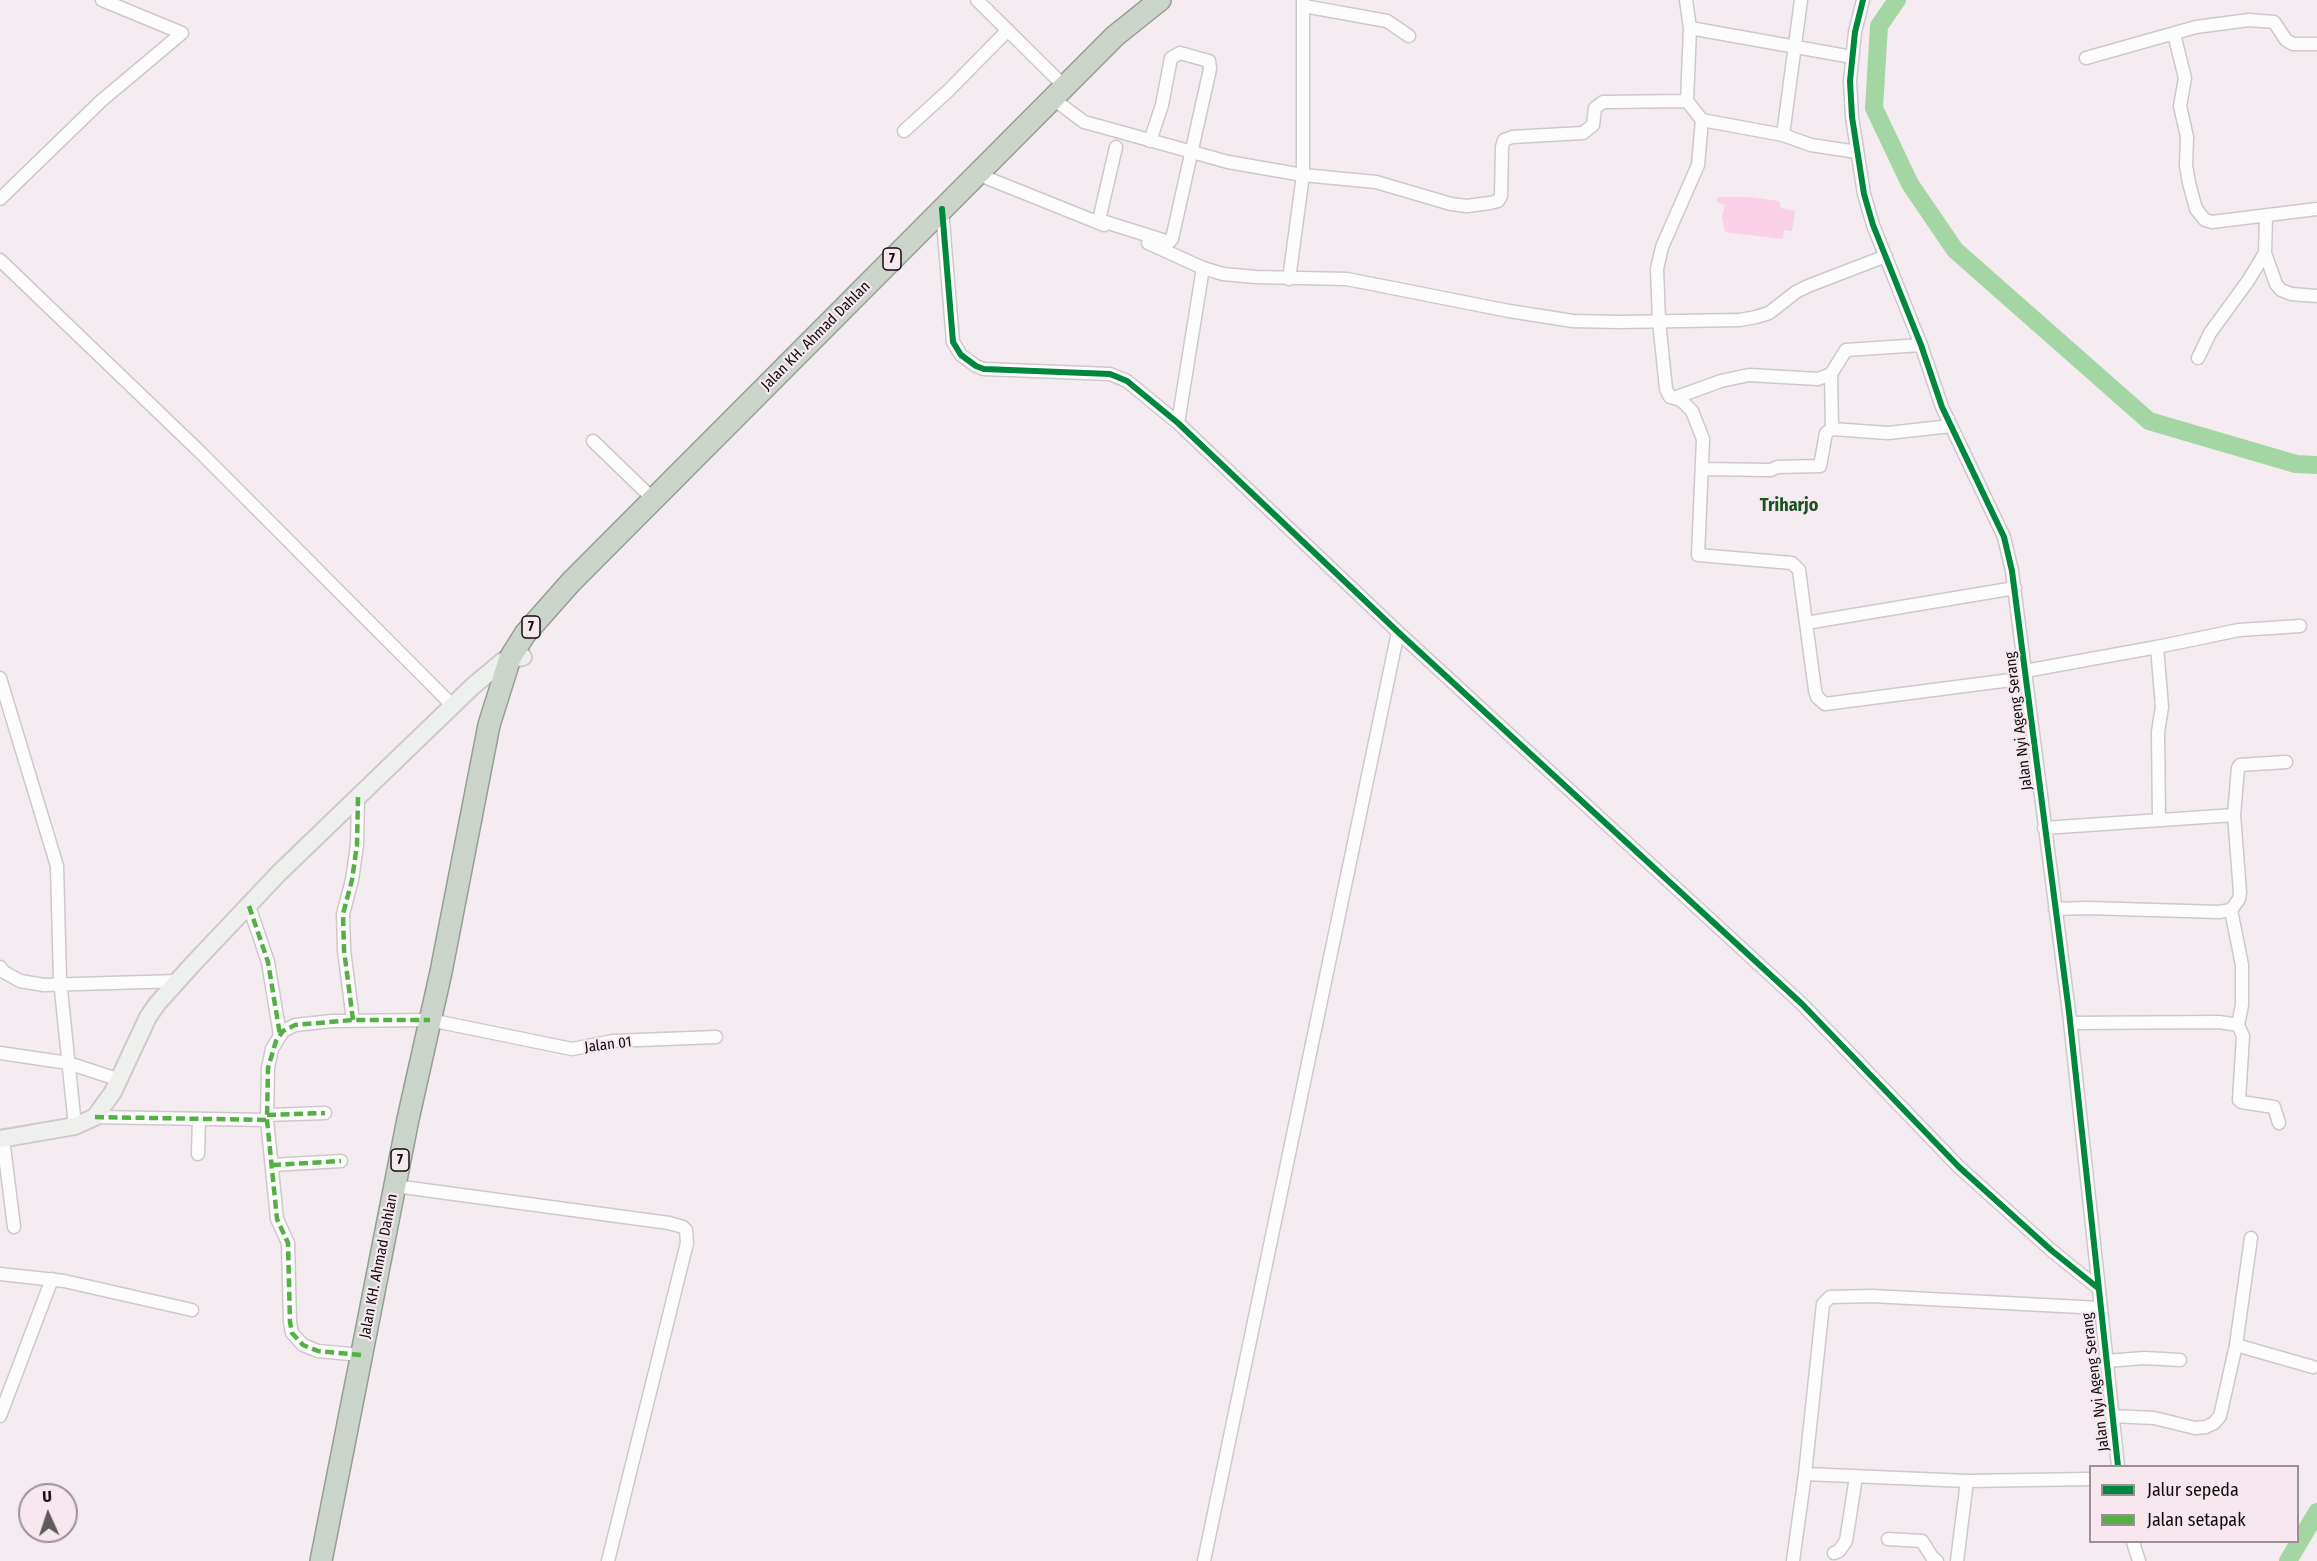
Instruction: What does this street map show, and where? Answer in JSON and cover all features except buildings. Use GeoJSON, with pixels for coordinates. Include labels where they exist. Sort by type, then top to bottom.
{"type":"FeatureCollection","features":[{"type":"Feature","properties":{"kind":"highway","name":"Jalan KH. Ahmad Dahlan"},"geometry":{"type":"LineString","coordinates":[[321,1561],[496,688],[517,657],[611,551],[629,523],[651,497],[1115,36],[1160,0]]}},
{"type":"Feature","properties":{"kind":"street"},"geometry":{"type":"LineString","coordinates":[[0,199],[101,101],[182,33],[102,0]]}},
{"type":"Feature","properties":{"kind":"street"},"geometry":{"type":"LineString","coordinates":[[977,0],[1008,30],[1084,122],[1228,162],[1303,176],[1376,182],[1451,204],[1467,206],[1498,201],[1501,196],[1504,140],[1512,137],[1584,133],[1593,125],[1594,108],[1603,102],[1687,101]]}},
{"type":"Feature","properties":{"kind":"street"},"geometry":{"type":"LineString","coordinates":[[1686,0],[1690,28],[1687,101],[1702,120],[1783,135],[1810,145],[1857,152]]}},
{"type":"Feature","properties":{"kind":"street"},"geometry":{"type":"LineString","coordinates":[[1783,135],[1801,0]]}},
{"type":"Feature","properties":{"kind":"street","name":"Jalan Nyi Ageng Serang"},"geometry":{"type":"LineString","coordinates":[[1863,0],[1855,32],[1850,99],[1864,194],[1873,225],[1951,426],[2004,537],[2015,588],[2070,1023],[2118,1465]]}},
{"type":"Feature","properties":{"kind":"street"},"geometry":{"type":"LineString","coordinates":[[1289,279],[1303,176],[1304,3],[1387,21],[1409,36]]}},
{"type":"Feature","properties":{"kind":"street"},"geometry":{"type":"LineString","coordinates":[[2086,58],[2206,26],[2248,20],[2268,21],[2277,25],[2283,36],[2298,45],[2317,44]]}},
{"type":"Feature","properties":{"kind":"street"},"geometry":{"type":"LineString","coordinates":[[1690,28],[1852,57]]}},
{"type":"Feature","properties":{"kind":"street"},"geometry":{"type":"LineString","coordinates":[[904,131],[948,91],[1008,30]]}},
{"type":"Feature","properties":{"kind":"street"},"geometry":{"type":"LineString","coordinates":[[2174,34],[2185,78],[2180,106],[2187,137],[2186,165],[2196,209],[2205,219],[2212,222],[2317,209]]}},
{"type":"Feature","properties":{"kind":"street"},"geometry":{"type":"LineString","coordinates":[[1116,147],[1099,220],[1169,242],[1172,239],[1210,69],[1210,63],[1206,59],[1178,53],[1171,58],[1161,105],[1150,141]]}},
{"type":"Feature","properties":{"kind":"street"},"geometry":{"type":"LineString","coordinates":[[1702,120],[1698,165],[1662,248],[1658,269],[1659,321],[1666,389],[1670,397],[1687,405],[1699,426],[1703,439],[1698,555],[1792,563],[1799,570],[1815,690],[1817,696],[1825,704],[2026,675],[2239,630],[2300,626]]}},
{"type":"Feature","properties":{"kind":"street"},"geometry":{"type":"LineString","coordinates":[[977,174],[1203,268],[1223,274],[1289,279],[1347,279],[1509,311],[1573,321],[1740,320],[1756,317],[1769,313],[1796,292],[1808,286],[1886,256]]}},
{"type":"Feature","properties":{"kind":"street"},"geometry":{"type":"LineString","coordinates":[[942,209],[953,342],[961,355],[984,369],[1119,376],[1178,423],[1398,632],[1802,1004],[1959,1167],[2051,1250],[2098,1288]]}},
{"type":"Feature","properties":{"kind":"street"},"geometry":{"type":"LineString","coordinates":[[2266,216],[2265,252],[2269,268],[2281,290],[2291,294],[2317,296]]}},
{"type":"Feature","properties":{"kind":"street"},"geometry":{"type":"LineString","coordinates":[[2198,358],[2210,333],[2248,281],[2265,252]]}},
{"type":"Feature","properties":{"kind":"street"},"geometry":{"type":"LineString","coordinates":[[0,260],[201,453],[453,706]]}},
{"type":"Feature","properties":{"kind":"street"},"geometry":{"type":"LineString","coordinates":[[1178,423],[1203,268]]}},
{"type":"Feature","properties":{"kind":"street"},"geometry":{"type":"LineString","coordinates":[[1832,429],[1831,374],[1846,350],[1921,345]]}},
{"type":"Feature","properties":{"kind":"street"},"geometry":{"type":"LineString","coordinates":[[1674,398],[1721,381],[1749,375],[1818,379],[1831,374]]}},
{"type":"Feature","properties":{"kind":"street"},"geometry":{"type":"LineString","coordinates":[[1703,469],[1771,470],[1777,467],[1820,466],[1826,433],[1832,429],[1888,433],[1951,426]]}},
{"type":"Feature","properties":{"kind":"street"},"geometry":{"type":"LineString","coordinates":[[593,441],[651,497]]}},
{"type":"Feature","properties":{"kind":"street"},"geometry":{"type":"LineString","coordinates":[[1806,624],[2015,588]]}},
{"type":"Feature","properties":{"kind":"street"},"geometry":{"type":"LineString","coordinates":[[1204,1561],[1398,632]]}},
{"type":"Feature","properties":{"kind":"street"},"geometry":{"type":"LineString","coordinates":[[2157,647],[2162,707],[2158,732],[2159,819]]}},
{"type":"Feature","properties":{"kind":"street"},"geometry":{"type":"LineString","coordinates":[[14,1227],[2,1139],[75,1126],[95,1117],[120,1080],[148,1017],[178,981],[279,873],[453,706],[496,688],[496,665],[517,657]]}},
{"type":"Feature","properties":{"kind":"street"},"geometry":{"type":"LineString","coordinates":[[0,678],[57,866],[60,986],[75,1126]]}},
{"type":"Feature","properties":{"kind":"street"},"geometry":{"type":"LineString","coordinates":[[2055,909],[2219,912],[2231,910],[2239,899],[2240,892],[2234,815],[2238,768],[2240,765],[2286,762]]}},
{"type":"Feature","properties":{"kind":"street"},"geometry":{"type":"LineString","coordinates":[[353,1020],[344,950],[343,914],[354,868],[358,797]]}},
{"type":"Feature","properties":{"kind":"street"},"geometry":{"type":"LineString","coordinates":[[2044,828],[2234,815]]}},
{"type":"Feature","properties":{"kind":"street"},"geometry":{"type":"LineString","coordinates":[[249,906],[268,962],[280,1035],[272,1049],[268,1068],[267,1118],[277,1219],[288,1243],[292,1333],[303,1345],[318,1350],[361,1355]]}},
{"type":"Feature","properties":{"kind":"street"},"geometry":{"type":"LineString","coordinates":[[2231,910],[2242,965],[2242,1005],[2238,1026],[2243,1036],[2239,1100],[2274,1107],[2279,1123]]}},
{"type":"Feature","properties":{"kind":"street"},"geometry":{"type":"LineString","coordinates":[[0,967],[4,972],[20,981],[60,986],[178,981]]}},
{"type":"Feature","properties":{"kind":"street","name":"Jalan 01"},"geometry":{"type":"LineString","coordinates":[[280,1035],[295,1025],[353,1020],[430,1020],[572,1049],[614,1041],[716,1037]]}},
{"type":"Feature","properties":{"kind":"street"},"geometry":{"type":"LineString","coordinates":[[2070,1023],[2219,1022],[2238,1026]]}},
{"type":"Feature","properties":{"kind":"street"},"geometry":{"type":"LineString","coordinates":[[0,1053],[68,1063],[120,1080]]}},
{"type":"Feature","properties":{"kind":"street"},"geometry":{"type":"LineString","coordinates":[[95,1117],[199,1120],[325,1113]]}},
{"type":"Feature","properties":{"kind":"street"},"geometry":{"type":"LineString","coordinates":[[198,1154],[199,1120]]}},
{"type":"Feature","properties":{"kind":"street"},"geometry":{"type":"LineString","coordinates":[[272,1166],[341,1161]]}},
{"type":"Feature","properties":{"kind":"street"},"geometry":{"type":"LineString","coordinates":[[395,1186],[669,1223],[686,1230],[687,1243],[608,1561]]}},
{"type":"Feature","properties":{"kind":"street"},"geometry":{"type":"LineString","coordinates":[[2112,1416],[2154,1418],[2195,1428],[2206,1427],[2220,1416],[2236,1345],[2251,1238]]}},
{"type":"Feature","properties":{"kind":"street"},"geometry":{"type":"LineString","coordinates":[[0,1274],[52,1279],[192,1310]]}},
{"type":"Feature","properties":{"kind":"street"},"geometry":{"type":"LineString","coordinates":[[0,1416],[52,1279]]}},
{"type":"Feature","properties":{"kind":"street"},"geometry":{"type":"LineString","coordinates":[[1794,1561],[1823,1304],[1830,1297],[1872,1296],[2100,1308]]}},
{"type":"Feature","properties":{"kind":"street"},"geometry":{"type":"LineString","coordinates":[[2236,1345],[2313,1367]]}},
{"type":"Feature","properties":{"kind":"street"},"geometry":{"type":"LineString","coordinates":[[2106,1361],[2144,1358],[2180,1360]]}},
{"type":"Feature","properties":{"kind":"street"},"geometry":{"type":"LineString","coordinates":[[1805,1474],[1967,1481],[2089,1479]]}},
{"type":"Feature","properties":{"kind":"street"},"geometry":{"type":"LineString","coordinates":[[1834,1553],[1839,1551],[1846,1541],[1856,1477]]}},
{"type":"Feature","properties":{"kind":"street"},"geometry":{"type":"LineString","coordinates":[[1957,1561],[1967,1481]]}},
{"type":"Feature","properties":{"kind":"street"},"geometry":{"type":"LineString","coordinates":[[1888,1539],[1922,1542],[1937,1561]]}},
{"type":"Feature","properties":{"kind":"street"},"geometry":{"type":"LineString","coordinates":[[2133,1543],[2139,1561]]}},
{"type":"Feature","properties":{"kind":"shaded area"},"geometry":{"type":"Polygon","coordinates":[[[1717,197],[1747,197],[1779,201],[1781,208],[1795,211],[1792,231],[1784,230],[1783,239],[1725,232],[1722,217],[1725,205],[1717,202],[1717,197]]]}},
{"type":"Feature","properties":{"kind":"waterway"},"geometry":{"type":"LineString","coordinates":[[1897,0],[1879,26],[1874,108],[1910,184],[1955,250],[2149,421],[2296,464],[2317,465]]}},
{"type":"Feature","properties":{"kind":"waterway"},"geometry":{"type":"LineString","coordinates":[[2299,1542],[2317,1512]]}},
{"type":"Feature","properties":{"kind":"waterway"},"geometry":{"type":"LineString","coordinates":[[2288,1561],[2299,1543]]}},
{"type":"Feature","properties":{"kind":"marked path"},"geometry":{"type":"LineString","coordinates":[[353,1020],[344,950],[343,914],[352,880],[357,845],[358,797]]}},
{"type":"Feature","properties":{"kind":"marked path"},"geometry":{"type":"LineString","coordinates":[[249,906],[268,962],[280,1035]]}},
{"type":"Feature","properties":{"kind":"marked path"},"geometry":{"type":"LineString","coordinates":[[361,1355],[318,1351],[303,1345],[292,1333],[288,1243],[277,1219],[267,1120],[268,1068],[276,1041],[283,1031],[295,1025],[353,1020],[430,1020]]}},
{"type":"Feature","properties":{"kind":"marked path"},"geometry":{"type":"LineString","coordinates":[[267,1115],[325,1113]]}},
{"type":"Feature","properties":{"kind":"marked path"},"geometry":{"type":"LineString","coordinates":[[95,1117],[267,1120]]}},
{"type":"Feature","properties":{"kind":"marked path"},"geometry":{"type":"LineString","coordinates":[[272,1165],[341,1161]]}},
{"type":"Feature","properties":{"kind":"cycle path"},"geometry":{"type":"LineString","coordinates":[[1863,0],[1855,32],[1850,81],[1852,117],[1864,194],[1873,225],[1921,345],[1942,407],[2004,537],[2012,571],[2069,1012],[2118,1465]]}},
{"type":"Feature","properties":{"kind":"cycle path"},"geometry":{"type":"LineString","coordinates":[[942,209],[953,342],[961,355],[984,369],[1110,374],[1127,381],[1178,423],[1398,632],[1802,1004],[1959,1167],[2051,1250],[2098,1288]]}},
{"type":"Feature","properties":{"kind":"district","name":"Triharjo"},"geometry":{"type":"Point","coordinates":[1789,506]}}]}
